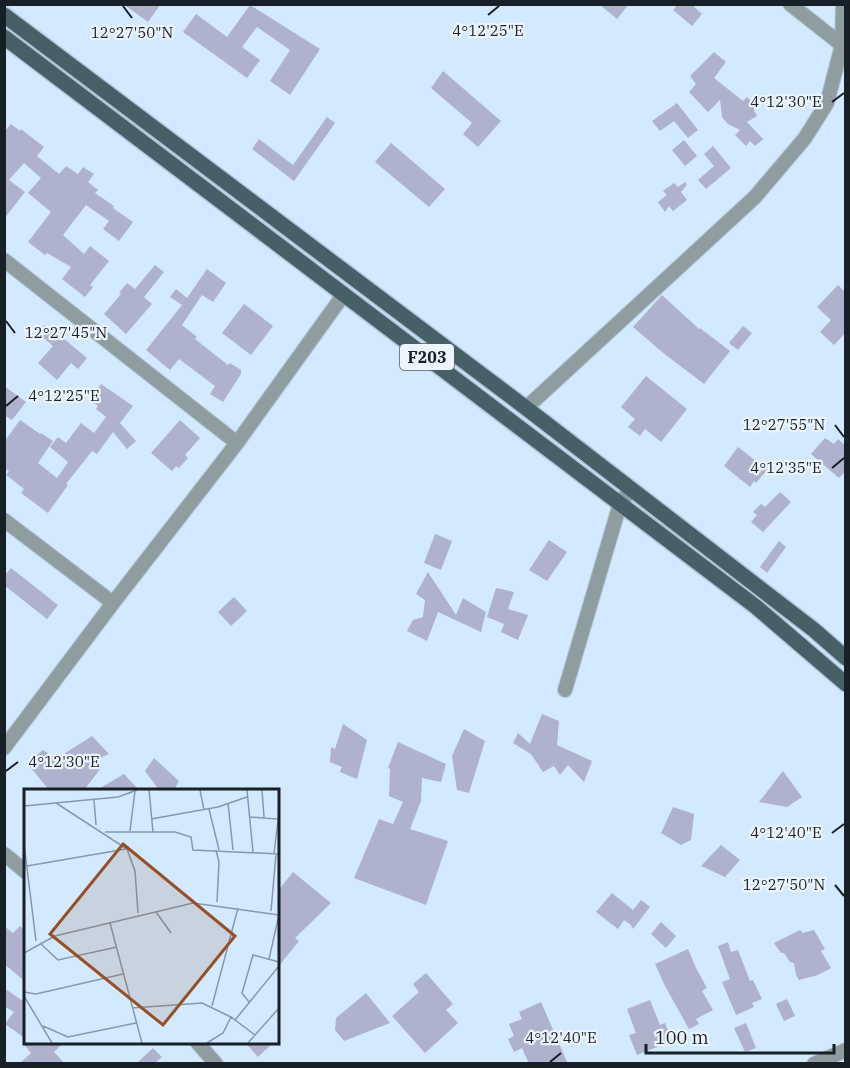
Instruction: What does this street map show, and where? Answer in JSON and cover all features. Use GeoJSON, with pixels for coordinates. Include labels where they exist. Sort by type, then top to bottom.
{"type":"FeatureCollection","features":[{"type":"Feature","properties":{"kind":"main road","name":"F203"},"geometry":{"type":"LineString","coordinates":[[4,15],[526,408],[814,630],[846,658]]}},
{"type":"Feature","properties":{"kind":"main road","name":"F203"},"geometry":{"type":"LineString","coordinates":[[4,37],[755,606],[846,684]]}},
{"type":"Feature","properties":{"kind":"street"},"geometry":{"type":"LineString","coordinates":[[790,4],[842,45]]}},
{"type":"Feature","properties":{"kind":"street"},"geometry":{"type":"LineString","coordinates":[[526,408],[755,197],[805,138],[827,103],[842,45],[843,4]]}},
{"type":"Feature","properties":{"kind":"street"},"geometry":{"type":"LineString","coordinates":[[4,260],[237,443]]}},
{"type":"Feature","properties":{"kind":"street"},"geometry":{"type":"LineString","coordinates":[[4,748],[237,443],[344,294]]}},
{"type":"Feature","properties":{"kind":"street"},"geometry":{"type":"LineString","coordinates":[[565,690],[620,504],[631,489]]}},
{"type":"Feature","properties":{"kind":"street"},"geometry":{"type":"LineString","coordinates":[[4,520],[113,603]]}},
{"type":"Feature","properties":{"kind":"street"},"geometry":{"type":"LineString","coordinates":[[4,854],[24,870]]}},
{"type":"Feature","properties":{"kind":"street"},"geometry":{"type":"LineString","coordinates":[[199,1044],[216,1064]]}},
{"type":"Feature","properties":{"kind":"street"},"geometry":{"type":"LineString","coordinates":[[814,1064],[846,1050]]}},
{"type":"Feature","properties":{"kind":"building"},"geometry":{"type":"Polygon","coordinates":[[[123,4],[161,4],[148,22],[123,4]]]}},
{"type":"Feature","properties":{"kind":"building"},"geometry":{"type":"Polygon","coordinates":[[[599,4],[629,4],[617,19],[599,4]]]}},
{"type":"Feature","properties":{"kind":"building"},"geometry":{"type":"Polygon","coordinates":[[[678,4],[691,4],[702,14],[692,26],[673,10],[678,4]]]}},
{"type":"Feature","properties":{"kind":"building"},"geometry":{"type":"Polygon","coordinates":[[[250,5],[320,49],[290,95],[270,81],[290,50],[257,27],[242,47],[260,60],[247,78],[183,32],[196,14],[227,37],[250,5]]]}},
{"type":"Feature","properties":{"kind":"building"},"geometry":{"type":"Polygon","coordinates":[[[714,52],[726,62],[714,78],[743,101],[747,97],[756,106],[754,110],[757,116],[747,122],[764,140],[755,146],[750,141],[746,146],[735,135],[740,130],[728,124],[722,117],[720,100],[708,112],[689,92],[696,84],[690,76],[714,52]]]}},
{"type":"Feature","properties":{"kind":"building"},"geometry":{"type":"Polygon","coordinates":[[[443,71],[501,121],[478,147],[463,134],[472,123],[431,88],[443,71]]]}},
{"type":"Feature","properties":{"kind":"building"},"geometry":{"type":"Polygon","coordinates":[[[677,103],[698,130],[688,138],[674,121],[660,131],[652,121],[677,103]]]}},
{"type":"Feature","properties":{"kind":"building"},"geometry":{"type":"Polygon","coordinates":[[[327,117],[335,123],[294,181],[252,149],[259,139],[293,165],[327,117]]]}},
{"type":"Feature","properties":{"kind":"building"},"geometry":{"type":"Polygon","coordinates":[[[11,124],[44,147],[37,156],[59,174],[66,166],[78,174],[83,167],[94,174],[88,182],[98,190],[95,193],[133,222],[119,241],[103,229],[109,221],[86,205],[63,235],[84,254],[90,246],[109,261],[90,285],[93,287],[85,297],[62,279],[71,267],[47,253],[45,255],[28,242],[51,212],[28,193],[41,178],[24,163],[9,180],[25,192],[4,219],[4,132],[11,124]]]}},
{"type":"Feature","properties":{"kind":"building"},"geometry":{"type":"Polygon","coordinates":[[[684,140],[697,156],[685,166],[672,150],[684,140]]]}},
{"type":"Feature","properties":{"kind":"building"},"geometry":{"type":"Polygon","coordinates":[[[391,143],[445,189],[429,207],[375,162],[391,143]]]}},
{"type":"Feature","properties":{"kind":"building"},"geometry":{"type":"Polygon","coordinates":[[[713,146],[731,168],[706,189],[698,180],[714,166],[704,154],[713,146]]]}},
{"type":"Feature","properties":{"kind":"building"},"geometry":{"type":"Polygon","coordinates":[[[685,182],[687,185],[681,192],[687,200],[673,211],[669,206],[665,212],[658,202],[667,195],[663,191],[674,183],[678,187],[685,182]]]}},
{"type":"Feature","properties":{"kind":"building"},"geometry":{"type":"Polygon","coordinates":[[[155,265],[164,272],[144,297],[152,304],[126,334],[104,314],[127,283],[135,289],[155,265]]]}},
{"type":"Feature","properties":{"kind":"building"},"geometry":{"type":"Polygon","coordinates":[[[207,269],[226,283],[213,302],[202,295],[182,325],[197,337],[195,339],[228,365],[230,363],[241,370],[241,374],[223,402],[210,394],[215,386],[179,359],[170,370],[146,350],[182,305],[170,297],[176,289],[187,298],[207,269]]]}},
{"type":"Feature","properties":{"kind":"building"},"geometry":{"type":"Polygon","coordinates":[[[838,285],[846,293],[846,332],[834,345],[820,332],[831,320],[817,307],[838,285]]]}},
{"type":"Feature","properties":{"kind":"building"},"geometry":{"type":"Polygon","coordinates":[[[662,295],[699,329],[730,351],[704,384],[633,327],[662,295]]]}},
{"type":"Feature","properties":{"kind":"building"},"geometry":{"type":"Polygon","coordinates":[[[244,304],[273,326],[251,355],[222,333],[244,304]]]}},
{"type":"Feature","properties":{"kind":"building"},"geometry":{"type":"Polygon","coordinates":[[[44,325],[87,358],[78,369],[71,363],[57,380],[38,363],[53,346],[38,333],[44,325]]]}},
{"type":"Feature","properties":{"kind":"building"},"geometry":{"type":"Polygon","coordinates":[[[743,326],[752,333],[738,350],[729,343],[743,326]]]}},
{"type":"Feature","properties":{"kind":"building"},"geometry":{"type":"Polygon","coordinates":[[[646,376],[687,409],[661,442],[645,429],[640,436],[628,427],[635,419],[621,407],[646,376]]]}},
{"type":"Feature","properties":{"kind":"building"},"geometry":{"type":"Polygon","coordinates":[[[101,384],[133,406],[120,423],[136,441],[127,449],[113,432],[97,454],[92,451],[66,484],[68,485],[48,513],[21,493],[24,489],[6,475],[9,471],[4,468],[4,442],[20,420],[53,441],[38,463],[57,478],[68,462],[50,447],[58,437],[66,443],[81,423],[94,433],[106,417],[96,409],[98,406],[89,400],[101,384]]]}},
{"type":"Feature","properties":{"kind":"building"},"geometry":{"type":"Polygon","coordinates":[[[4,386],[26,402],[12,420],[4,415],[4,386]]]}},
{"type":"Feature","properties":{"kind":"building"},"geometry":{"type":"Polygon","coordinates":[[[180,420],[200,438],[185,455],[188,458],[179,468],[176,466],[172,471],[151,453],[180,420]]]}},
{"type":"Feature","properties":{"kind":"building"},"geometry":{"type":"Polygon","coordinates":[[[825,438],[834,444],[838,439],[846,446],[846,471],[839,478],[811,454],[825,438]]]}},
{"type":"Feature","properties":{"kind":"building"},"geometry":{"type":"Polygon","coordinates":[[[738,447],[767,470],[750,487],[724,466],[738,447]]]}},
{"type":"Feature","properties":{"kind":"building"},"geometry":{"type":"Polygon","coordinates":[[[780,492],[791,502],[763,532],[751,522],[757,515],[753,512],[761,504],[765,507],[780,492]]]}},
{"type":"Feature","properties":{"kind":"building"},"geometry":{"type":"Polygon","coordinates":[[[435,534],[452,541],[441,570],[424,563],[435,534]]]}},
{"type":"Feature","properties":{"kind":"building"},"geometry":{"type":"Polygon","coordinates":[[[549,540],[567,552],[547,581],[529,570],[549,540]]]}},
{"type":"Feature","properties":{"kind":"building"},"geometry":{"type":"Polygon","coordinates":[[[779,541],[786,547],[767,573],[760,567],[779,541]]]}},
{"type":"Feature","properties":{"kind":"building"},"geometry":{"type":"Polygon","coordinates":[[[11,568],[58,605],[47,619],[4,585],[4,576],[11,568]]]}},
{"type":"Feature","properties":{"kind":"building"},"geometry":{"type":"Polygon","coordinates":[[[428,572],[456,615],[463,598],[486,612],[481,632],[438,612],[427,641],[407,631],[413,620],[423,617],[425,600],[416,594],[428,572]]]}},
{"type":"Feature","properties":{"kind":"building"},"geometry":{"type":"Polygon","coordinates":[[[496,588],[514,592],[508,609],[528,615],[518,640],[501,632],[504,624],[487,617],[496,588]]]}},
{"type":"Feature","properties":{"kind":"building"},"geometry":{"type":"Polygon","coordinates":[[[234,597],[247,611],[231,626],[218,612],[234,597]]]}},
{"type":"Feature","properties":{"kind":"building"},"geometry":{"type":"Polygon","coordinates":[[[542,714],[559,721],[557,745],[592,761],[584,782],[568,765],[560,775],[554,766],[543,772],[531,754],[513,743],[518,733],[530,744],[542,714]]]}},
{"type":"Feature","properties":{"kind":"building"},"geometry":{"type":"Polygon","coordinates":[[[343,724],[367,740],[357,779],[340,772],[342,767],[330,762],[331,747],[335,749],[343,724]]]}},
{"type":"Feature","properties":{"kind":"building"},"geometry":{"type":"Polygon","coordinates":[[[464,729],[485,741],[469,793],[457,790],[452,756],[464,729]]]}},
{"type":"Feature","properties":{"kind":"building"},"geometry":{"type":"Polygon","coordinates":[[[92,736],[109,754],[98,759],[101,768],[85,789],[48,789],[27,763],[43,750],[56,759],[92,736]]]}},
{"type":"Feature","properties":{"kind":"building"},"geometry":{"type":"Polygon","coordinates":[[[398,742],[446,764],[441,782],[422,778],[421,801],[410,829],[448,841],[426,905],[354,878],[379,819],[393,824],[403,802],[389,796],[390,769],[388,768],[398,742]]]}},
{"type":"Feature","properties":{"kind":"building"},"geometry":{"type":"Polygon","coordinates":[[[154,758],[179,781],[175,789],[158,789],[145,771],[154,758]]]}},
{"type":"Feature","properties":{"kind":"building"},"geometry":{"type":"Polygon","coordinates":[[[783,771],[802,797],[787,807],[759,802],[783,771]]]}},
{"type":"Feature","properties":{"kind":"building"},"geometry":{"type":"Polygon","coordinates":[[[124,774],[138,789],[99,789],[124,774]]]}},
{"type":"Feature","properties":{"kind":"building"},"geometry":{"type":"Polygon","coordinates":[[[673,807],[694,814],[691,840],[681,845],[661,833],[673,807]]]}},
{"type":"Feature","properties":{"kind":"building"},"geometry":{"type":"Polygon","coordinates":[[[721,845],[740,860],[725,877],[701,866],[721,845]]]}},
{"type":"Feature","properties":{"kind":"building"},"geometry":{"type":"Polygon","coordinates":[[[293,872],[331,903],[295,938],[299,941],[279,966],[279,890],[293,872]]]}},
{"type":"Feature","properties":{"kind":"building"},"geometry":{"type":"Polygon","coordinates":[[[612,893],[633,910],[641,900],[650,907],[633,929],[624,920],[618,929],[596,912],[612,893]]]}},
{"type":"Feature","properties":{"kind":"building"},"geometry":{"type":"Polygon","coordinates":[[[661,922],[676,936],[666,948],[651,934],[661,922]]]}},
{"type":"Feature","properties":{"kind":"building"},"geometry":{"type":"Polygon","coordinates":[[[4,926],[13,933],[20,926],[24,929],[24,980],[4,964],[4,926]]]}},
{"type":"Feature","properties":{"kind":"building"},"geometry":{"type":"Polygon","coordinates":[[[800,930],[803,933],[814,930],[825,949],[821,951],[831,968],[818,975],[799,980],[794,963],[790,962],[784,953],[781,953],[774,943],[800,930]]]}},
{"type":"Feature","properties":{"kind":"building"},"geometry":{"type":"Polygon","coordinates":[[[728,942],[731,952],[738,950],[750,981],[753,980],[762,999],[752,1003],[754,1007],[736,1015],[722,982],[730,979],[718,946],[728,942]]]}},
{"type":"Feature","properties":{"kind":"building"},"geometry":{"type":"Polygon","coordinates":[[[688,949],[707,988],[702,991],[713,1010],[696,1019],[699,1024],[689,1029],[655,964],[688,949]]]}},
{"type":"Feature","properties":{"kind":"building"},"geometry":{"type":"Polygon","coordinates":[[[426,973],[453,1004],[446,1010],[458,1023],[425,1053],[392,1016],[419,992],[413,984],[426,973]]]}},
{"type":"Feature","properties":{"kind":"building"},"geometry":{"type":"Polygon","coordinates":[[[4,988],[24,1002],[24,1038],[5,1024],[14,1012],[4,1006],[4,988]]]}},
{"type":"Feature","properties":{"kind":"building"},"geometry":{"type":"Polygon","coordinates":[[[366,993],[390,1023],[344,1041],[335,1030],[336,1018],[366,993]]]}},
{"type":"Feature","properties":{"kind":"building"},"geometry":{"type":"Polygon","coordinates":[[[787,999],[795,1016],[784,1021],[776,1004],[787,999]]]}},
{"type":"Feature","properties":{"kind":"building"},"geometry":{"type":"Polygon","coordinates":[[[650,1000],[660,1025],[665,1023],[672,1041],[637,1055],[629,1035],[636,1033],[627,1009],[650,1000]]]}},
{"type":"Feature","properties":{"kind":"building"},"geometry":{"type":"Polygon","coordinates":[[[541,1002],[568,1064],[529,1064],[522,1048],[514,1052],[508,1039],[514,1036],[509,1024],[522,1019],[519,1012],[541,1002]]]}},
{"type":"Feature","properties":{"kind":"building"},"geometry":{"type":"Polygon","coordinates":[[[746,1023],[756,1048],[745,1052],[734,1028],[746,1023]]]}},
{"type":"Feature","properties":{"kind":"building"},"geometry":{"type":"Polygon","coordinates":[[[22,1042],[24,1044],[62,1044],[54,1052],[65,1064],[19,1064],[31,1053],[22,1042]]]}},
{"type":"Feature","properties":{"kind":"building"},"geometry":{"type":"Polygon","coordinates":[[[247,1044],[272,1044],[258,1057],[247,1044]]]}},
{"type":"Feature","properties":{"kind":"building"},"geometry":{"type":"Polygon","coordinates":[[[153,1048],[162,1057],[154,1064],[136,1064],[153,1048]]]}}]}
